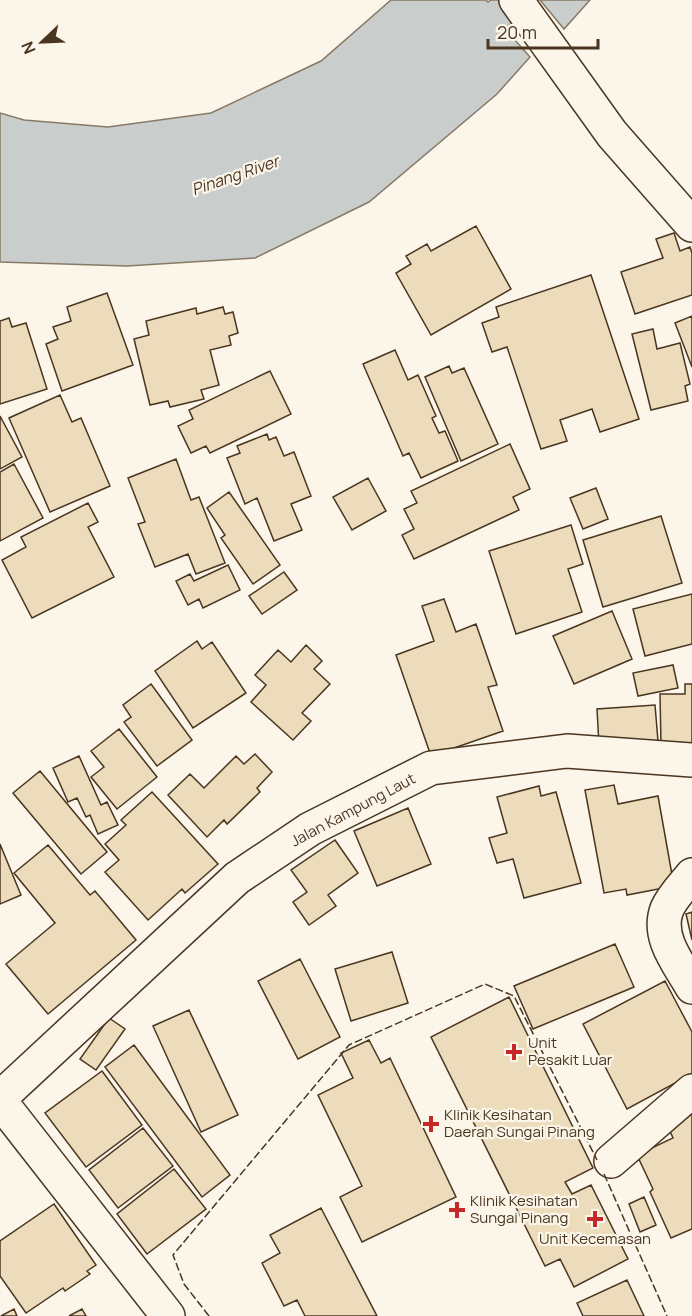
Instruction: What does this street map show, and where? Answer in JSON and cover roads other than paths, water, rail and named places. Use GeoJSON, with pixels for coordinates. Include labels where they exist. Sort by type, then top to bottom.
{"type":"FeatureCollection","features":[{"type":"Feature","properties":{"kind":"street"},"geometry":{"type":"LineString","coordinates":[[516,0],[612,134],[692,225]]}},
{"type":"Feature","properties":{"kind":"street","name":"Jalan Kampung Laut"},"geometry":{"type":"LineString","coordinates":[[0,1100],[237,878],[309,829],[431,768],[567,751],[692,760]]}},
{"type":"Feature","properties":{"kind":"street"},"geometry":{"type":"LineString","coordinates":[[692,875],[668,908],[664,923],[666,942],[692,987]]}},
{"type":"Feature","properties":{"kind":"street"},"geometry":{"type":"LineString","coordinates":[[611,1161],[692,1091]]}},
{"type":"Feature","properties":{"kind":"street"},"geometry":{"type":"LineString","coordinates":[[0,1100],[168,1316]]}},
{"type":"Feature","properties":{"kind":"water","name":"Pinang River"},"geometry":{"type":"Polygon","coordinates":[[[391,0],[486,0],[488,2],[491,0],[538,0],[505,29],[530,57],[497,94],[369,202],[255,258],[127,266],[0,262],[0,113],[24,120],[108,127],[211,113],[321,61],[391,0]]]}},
{"type":"Feature","properties":{"kind":"water"},"geometry":{"type":"Polygon","coordinates":[[[540,0],[590,0],[564,29],[540,0]]]}},
{"type":"Feature","properties":{"kind":"place","name":"Unit Pesakit Luar"},"geometry":{"type":"Point","coordinates":[514,1052]}},
{"type":"Feature","properties":{"kind":"place","name":"Klinik Kesihatan Daerah Sungai Pinang"},"geometry":{"type":"Point","coordinates":[431,1124]}},
{"type":"Feature","properties":{"kind":"place","name":"Klinik Kesihatan Sungai Pinang"},"geometry":{"type":"Point","coordinates":[457,1210]}},
{"type":"Feature","properties":{"kind":"place","name":"Unit Kecemasan"},"geometry":{"type":"Point","coordinates":[595,1219]}}]}
